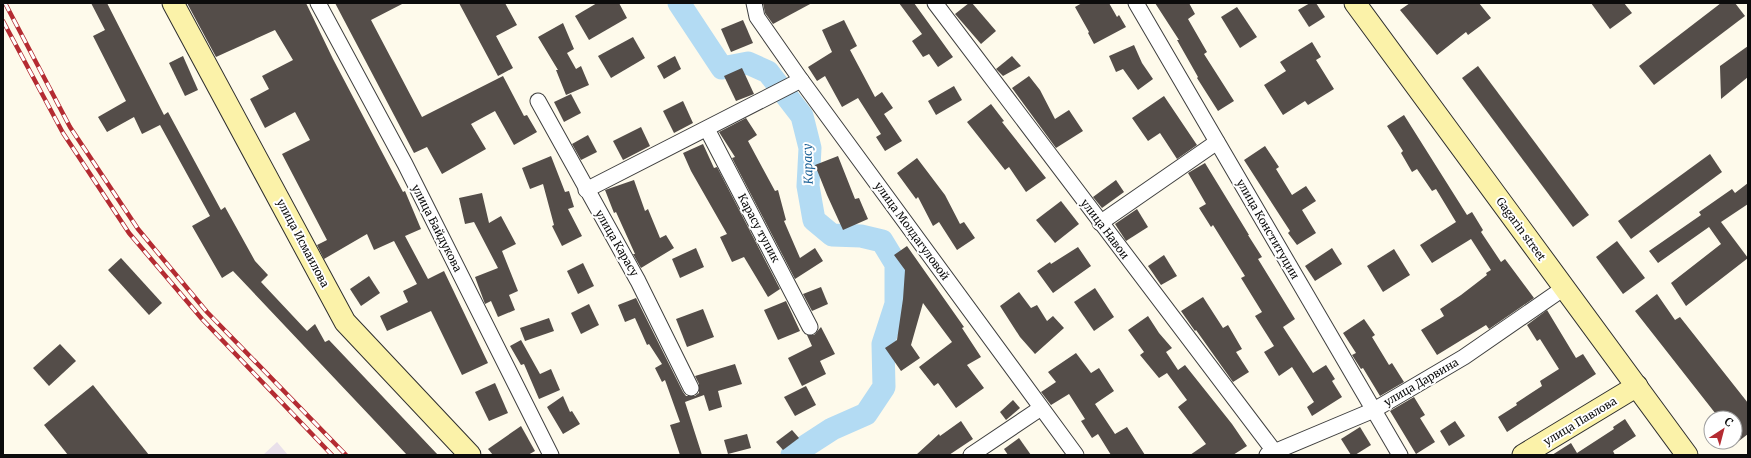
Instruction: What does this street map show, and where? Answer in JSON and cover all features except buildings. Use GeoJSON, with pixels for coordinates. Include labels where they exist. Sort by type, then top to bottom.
{"type":"FeatureCollection","features":[{"type":"Feature","properties":{"kind":"main road","name":"улица Исмаилова"},"geometry":{"type":"LineString","coordinates":[[173,3],[345,322],[470,455]]}},
{"type":"Feature","properties":{"kind":"main road","name":"Gagarin street"},"geometry":{"type":"LineString","coordinates":[[1355,3],[1688,455]]}},
{"type":"Feature","properties":{"kind":"main road","name":"улица Павлова"},"geometry":{"type":"LineString","coordinates":[[1523,455],[1637,386]]}},
{"type":"Feature","properties":{"kind":"street","name":"улица Байдукова"},"geometry":{"type":"LineString","coordinates":[[318,3],[405,164],[551,455]]}},
{"type":"Feature","properties":{"kind":"street","name":"улица Молдагуловой"},"geometry":{"type":"LineString","coordinates":[[754,3],[757,17],[801,80],[1076,455]]}},
{"type":"Feature","properties":{"kind":"street","name":"улица Навои"},"geometry":{"type":"LineString","coordinates":[[935,3],[1273,454]]}},
{"type":"Feature","properties":{"kind":"street","name":"улица Конституции"},"geometry":{"type":"LineString","coordinates":[[1136,3],[1400,455]]}},
{"type":"Feature","properties":{"kind":"street"},"geometry":{"type":"LineString","coordinates":[[586,190],[801,80]]}},
{"type":"Feature","properties":{"kind":"street","name":"улица Карасу"},"geometry":{"type":"LineString","coordinates":[[538,102],[638,281],[691,388]]}},
{"type":"Feature","properties":{"kind":"street","name":"Карасу тупик"},"geometry":{"type":"LineString","coordinates":[[707,129],[810,327]]}},
{"type":"Feature","properties":{"kind":"street"},"geometry":{"type":"LineString","coordinates":[[1100,223],[1217,142]]}},
{"type":"Feature","properties":{"kind":"street","name":"улица Дарвина"},"geometry":{"type":"LineString","coordinates":[[1273,454],[1374,410],[1464,357],[1564,288]]}},
{"type":"Feature","properties":{"kind":"street"},"geometry":{"type":"LineString","coordinates":[[971,455],[1041,408]]}},
{"type":"Feature","properties":{"kind":"shaded area"},"geometry":{"type":"Polygon","coordinates":[[[277,442],[288,455],[263,455],[277,442]]]}},
{"type":"Feature","properties":{"kind":"waterway","name":"Карасу"},"geometry":{"type":"LineString","coordinates":[[679,3],[722,68],[748,63],[768,72],[802,116],[810,148],[808,186],[814,220],[832,235],[861,236],[882,241],[896,264],[896,304],[883,344],[884,387],[866,414],[832,429],[792,455]]}},
{"type":"Feature","properties":{"kind":"railway"},"geometry":{"type":"LineString","coordinates":[[5,3],[70,127],[138,229],[207,312],[346,455]]}},
{"type":"Feature","properties":{"kind":"railway"},"geometry":{"type":"LineString","coordinates":[[3,21],[63,133],[129,233],[202,319],[332,455]]}}]}
